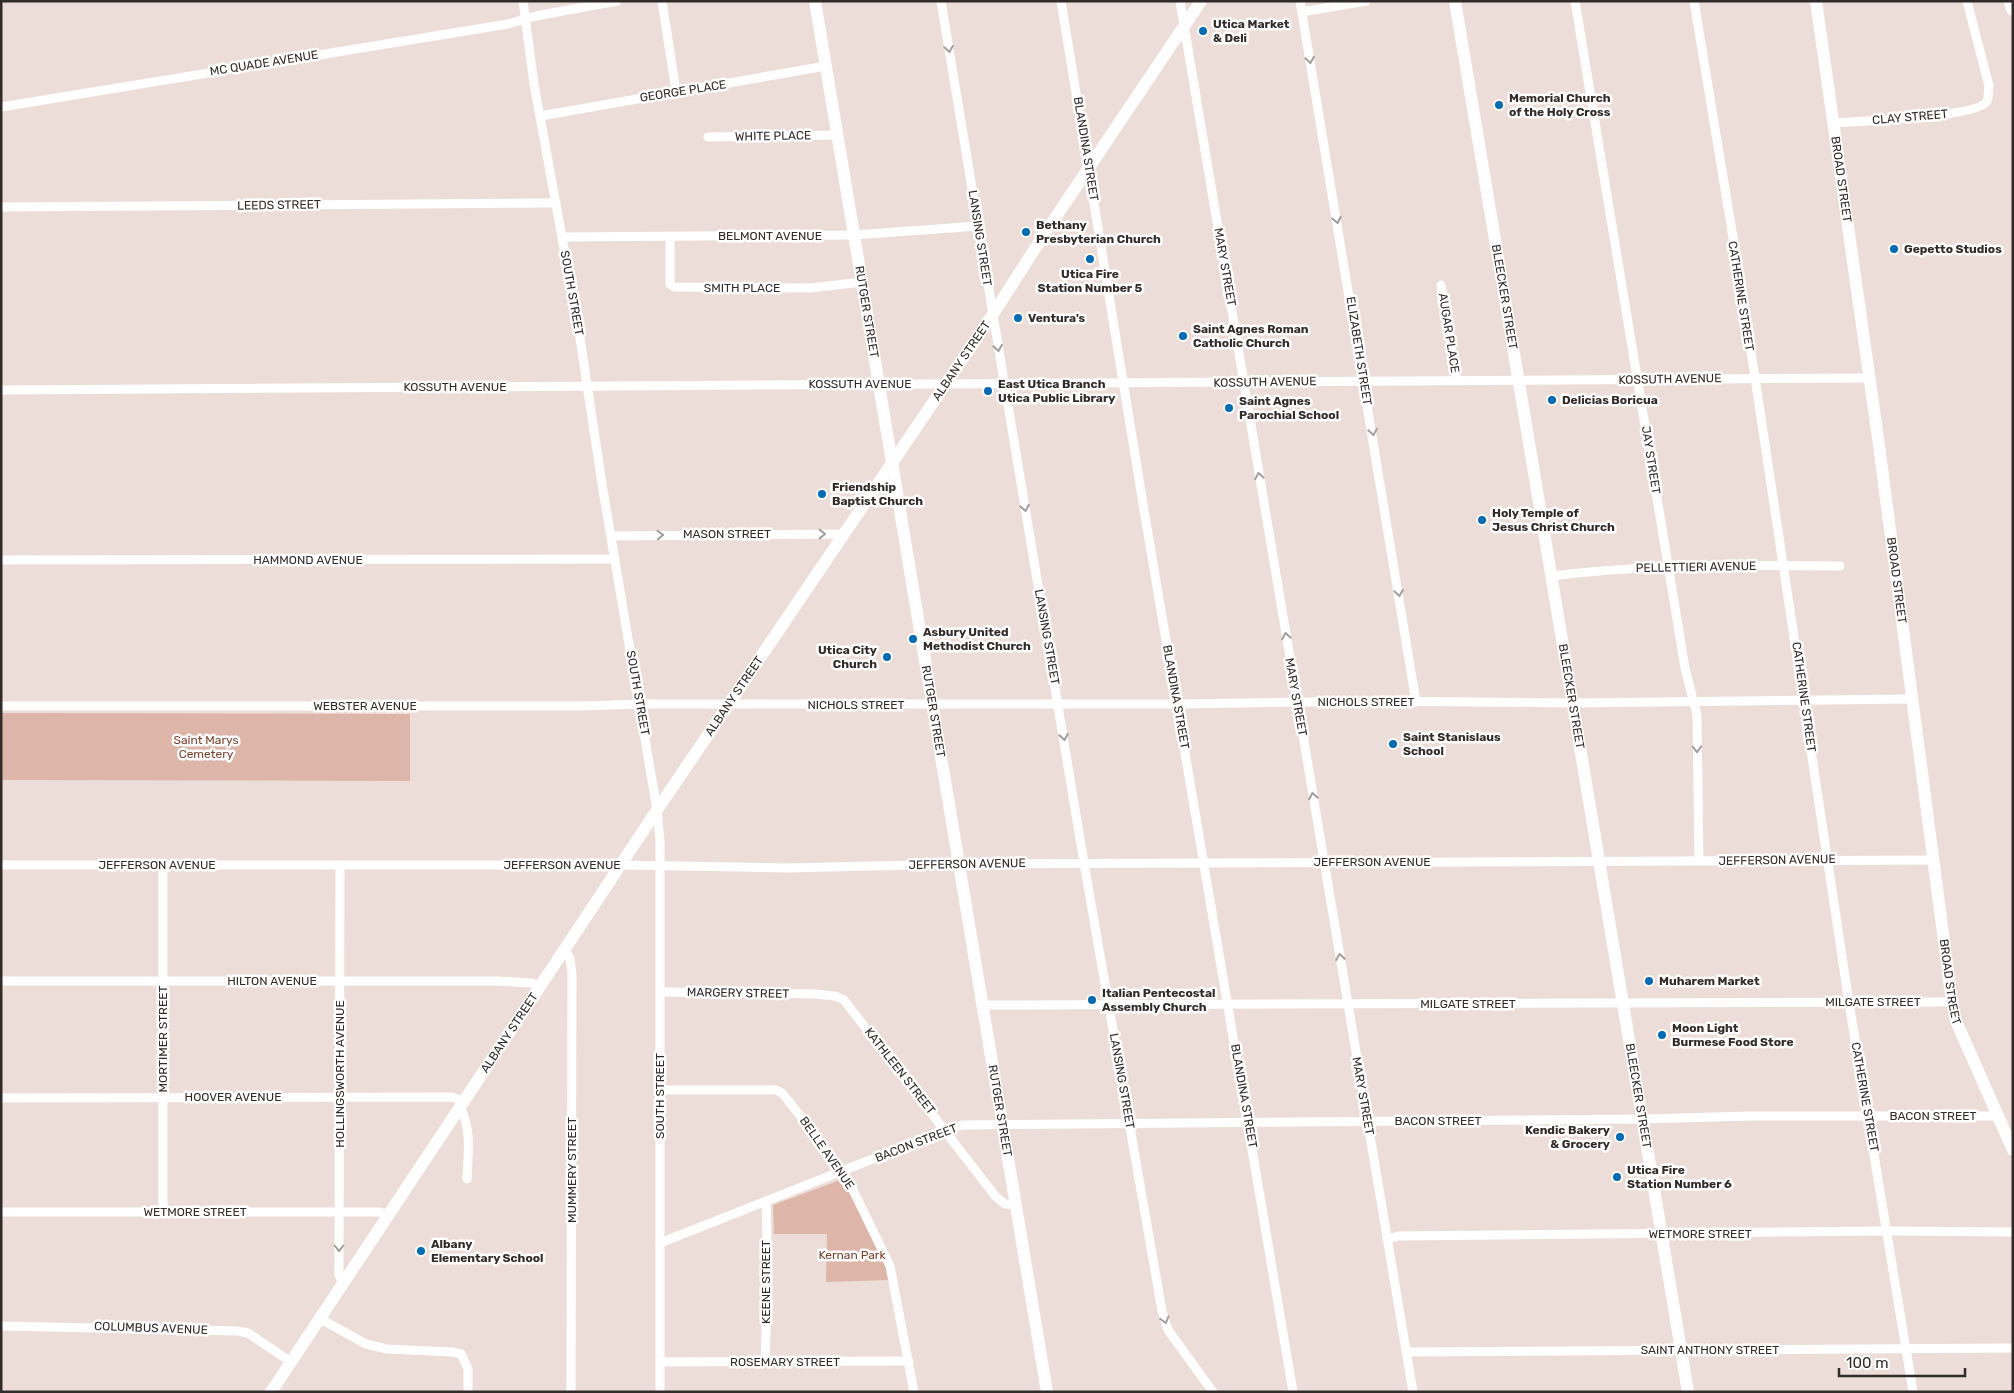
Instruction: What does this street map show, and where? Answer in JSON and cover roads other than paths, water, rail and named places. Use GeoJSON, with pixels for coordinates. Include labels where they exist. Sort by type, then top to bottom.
{"type":"FeatureCollection","features":[{"type":"Feature","properties":{"kind":"main road"},"geometry":{"type":"LineString","coordinates":[[2011,1],[2013,9]]}},
{"type":"Feature","properties":{"kind":"street","name":"SOUTH STREET"},"geometry":{"type":"LineString","coordinates":[[523,1],[540,116],[578,325],[657,810],[660,841],[660,1392]]}},
{"type":"Feature","properties":{"kind":"street","name":"MC QUADE AVENUE"},"geometry":{"type":"LineString","coordinates":[[1,107],[508,24],[617,1]]}},
{"type":"Feature","properties":{"kind":"street"},"geometry":{"type":"LineString","coordinates":[[662,1],[676,91]]}},
{"type":"Feature","properties":{"kind":"street","name":"RUTGER STREET"},"geometry":{"type":"LineString","coordinates":[[815,1],[1047,1392]]}},
{"type":"Feature","properties":{"kind":"street","name":"LANSING STREET"},"geometry":{"type":"LineString","coordinates":[[941,1],[1084,863],[1162,1311],[1168,1330],[1181,1351],[1213,1392]]}},
{"type":"Feature","properties":{"kind":"street","name":"BLANDINA STREET"},"geometry":{"type":"LineString","coordinates":[[1061,1],[1293,1392]]}},
{"type":"Feature","properties":{"kind":"street","name":"MARY STREET"},"geometry":{"type":"LineString","coordinates":[[1180,1],[1413,1392]]}},
{"type":"Feature","properties":{"kind":"street","name":"ALBANY STREET"},"geometry":{"type":"LineString","coordinates":[[271,1392],[620,865],[946,384],[1046,230],[1089,170],[1201,1]]}},
{"type":"Feature","properties":{"kind":"street","name":"ELIZABETH STREET"},"geometry":{"type":"LineString","coordinates":[[1300,1],[1416,702]]}},
{"type":"Feature","properties":{"kind":"street"},"geometry":{"type":"LineString","coordinates":[[1302,12],[1366,1]]}},
{"type":"Feature","properties":{"kind":"street","name":"BLEECKER STREET"},"geometry":{"type":"LineString","coordinates":[[1455,1],[1688,1392]]}},
{"type":"Feature","properties":{"kind":"street","name":"JAY STREET"},"geometry":{"type":"LineString","coordinates":[[1575,1],[1685,668],[1697,715],[1699,861]]}},
{"type":"Feature","properties":{"kind":"street","name":"CATHERINE STREET"},"geometry":{"type":"LineString","coordinates":[[1694,1],[1755,378],[1849,1002],[1913,1392]]}},
{"type":"Feature","properties":{"kind":"street","name":"BROAD STREET"},"geometry":{"type":"LineString","coordinates":[[1816,1],[1952,1002],[1956,1021],[2013,1150]]}},
{"type":"Feature","properties":{"kind":"street","name":"CLAY STREET"},"geometry":{"type":"LineString","coordinates":[[1834,123],[1973,111],[1984,104],[1988,99],[1989,86],[1967,1]]}},
{"type":"Feature","properties":{"kind":"street","name":"GEORGE PLACE"},"geometry":{"type":"LineString","coordinates":[[540,116],[826,66]]}},
{"type":"Feature","properties":{"kind":"street","name":"WHITE PLACE"},"geometry":{"type":"LineString","coordinates":[[708,137],[838,135]]}},
{"type":"Feature","properties":{"kind":"street","name":"LEEDS STREET"},"geometry":{"type":"LineString","coordinates":[[1,207],[556,203]]}},
{"type":"Feature","properties":{"kind":"street","name":"BELMONT AVENUE"},"geometry":{"type":"LineString","coordinates":[[562,237],[854,235],[978,226]]}},
{"type":"Feature","properties":{"kind":"street","name":"SMITH PLACE"},"geometry":{"type":"LineString","coordinates":[[670,237],[670,284],[674,288],[810,288],[862,282]]}},
{"type":"Feature","properties":{"kind":"street","name":"AUGAR PLACE"},"geometry":{"type":"LineString","coordinates":[[1441,284],[1457,381]]}},
{"type":"Feature","properties":{"kind":"street","name":"KOSSUTH AVENUE"},"geometry":{"type":"LineString","coordinates":[[1,390],[1868,378]]}},
{"type":"Feature","properties":{"kind":"street","name":"MASON STREET"},"geometry":{"type":"LineString","coordinates":[[611,536],[843,534]]}},
{"type":"Feature","properties":{"kind":"street","name":"HAMMOND AVENUE"},"geometry":{"type":"LineString","coordinates":[[1,560],[615,559]]}},
{"type":"Feature","properties":{"kind":"street","name":"PELLETTIERI AVENUE"},"geometry":{"type":"LineString","coordinates":[[1552,576],[1669,567],[1840,566]]}},
{"type":"Feature","properties":{"kind":"street","name":"NICHOLS STREET"},"geometry":{"type":"LineString","coordinates":[[730,704],[1573,703],[1694,700],[1912,699]]}},
{"type":"Feature","properties":{"kind":"street","name":"WEBSTER AVENUE"},"geometry":{"type":"LineString","coordinates":[[1,706],[581,706],[730,704]]}},
{"type":"Feature","properties":{"kind":"street","name":"JEFFERSON AVENUE"},"geometry":{"type":"LineString","coordinates":[[1,865],[620,865],[787,868],[959,864],[1204,862],[1932,860]]}},
{"type":"Feature","properties":{"kind":"street","name":"MORTIMER STREET"},"geometry":{"type":"LineString","coordinates":[[163,865],[163,1212]]}},
{"type":"Feature","properties":{"kind":"street","name":"HOLLINGSWORTH AVENUE"},"geometry":{"type":"LineString","coordinates":[[340,865],[341,1096],[339,1275],[343,1283]]}},
{"type":"Feature","properties":{"kind":"street","name":"MUMMERY STREET"},"geometry":{"type":"LineString","coordinates":[[565,950],[570,958],[572,974],[572,1392]]}},
{"type":"Feature","properties":{"kind":"street","name":"HILTON AVENUE"},"geometry":{"type":"LineString","coordinates":[[1,981],[497,981],[532,983],[541,987]]}},
{"type":"Feature","properties":{"kind":"street","name":"MARGERY STREET"},"geometry":{"type":"LineString","coordinates":[[660,992],[815,994]]}},
{"type":"Feature","properties":{"kind":"street","name":"KATHLEEN STREET"},"geometry":{"type":"LineString","coordinates":[[815,994],[835,996],[844,1000],[996,1197],[1005,1204],[1016,1205]]}},
{"type":"Feature","properties":{"kind":"street","name":"MILGATE STREET"},"geometry":{"type":"LineString","coordinates":[[983,1005],[1952,1002]]}},
{"type":"Feature","properties":{"kind":"street","name":"BELLE AVENUE"},"geometry":{"type":"LineString","coordinates":[[660,1090],[776,1090],[782,1093],[788,1100],[851,1186],[890,1266],[914,1392]]}},
{"type":"Feature","properties":{"kind":"street","name":"HOOVER AVENUE"},"geometry":{"type":"LineString","coordinates":[[1,1098],[163,1096],[452,1097],[462,1104]]}},
{"type":"Feature","properties":{"kind":"street"},"geometry":{"type":"LineString","coordinates":[[462,1104],[469,1135],[467,1179]]}},
{"type":"Feature","properties":{"kind":"street","name":"BACON STREET"},"geometry":{"type":"LineString","coordinates":[[660,1242],[962,1125],[1643,1119],[1750,1116],[1998,1116]]}},
{"type":"Feature","properties":{"kind":"street","name":"KEENE STREET"},"geometry":{"type":"LineString","coordinates":[[765,1362],[768,1276],[766,1201]]}},
{"type":"Feature","properties":{"kind":"street","name":"WETMORE STREET"},"geometry":{"type":"LineString","coordinates":[[1,1212],[380,1212],[388,1214]]}},
{"type":"Feature","properties":{"kind":"street","name":"WETMORE STREET"},"geometry":{"type":"LineString","coordinates":[[1387,1239],[1399,1236],[1888,1231],[2013,1232]]}},
{"type":"Feature","properties":{"kind":"street"},"geometry":{"type":"LineString","coordinates":[[319,1318],[366,1344],[387,1349],[461,1354],[466,1361],[468,1369],[468,1392]]}},
{"type":"Feature","properties":{"kind":"street","name":"COLUMBUS AVENUE"},"geometry":{"type":"LineString","coordinates":[[1,1326],[237,1330],[248,1333],[291,1362]]}},
{"type":"Feature","properties":{"kind":"street","name":"SAINT ANTHONY STREET"},"geometry":{"type":"LineString","coordinates":[[1407,1352],[2013,1348]]}},
{"type":"Feature","properties":{"kind":"street","name":"ROSEMARY STREET"},"geometry":{"type":"LineString","coordinates":[[661,1362],[909,1361]]}},
{"type":"Feature","properties":{"kind":"place","name":"Utica Market & Deli"},"geometry":{"type":"Point","coordinates":[1203,31]}},
{"type":"Feature","properties":{"kind":"place","name":"Memorial Church of the Holy Cross"},"geometry":{"type":"Point","coordinates":[1499,105]}},
{"type":"Feature","properties":{"kind":"place","name":"Bethany Presbyterian Church"},"geometry":{"type":"Point","coordinates":[1026,232]}},
{"type":"Feature","properties":{"kind":"place","name":"Gepetto Studios"},"geometry":{"type":"Point","coordinates":[1894,249]}},
{"type":"Feature","properties":{"kind":"place","name":"Utica Fire Station Number 5"},"geometry":{"type":"Point","coordinates":[1090,259]}},
{"type":"Feature","properties":{"kind":"place","name":"Ventura's"},"geometry":{"type":"Point","coordinates":[1018,318]}},
{"type":"Feature","properties":{"kind":"place","name":"Saint Agnes Roman Catholic Church"},"geometry":{"type":"Point","coordinates":[1183,336]}},
{"type":"Feature","properties":{"kind":"place","name":"East Utica Branch Utica Public Library"},"geometry":{"type":"Point","coordinates":[988,391]}},
{"type":"Feature","properties":{"kind":"place","name":"Delicias Boricua"},"geometry":{"type":"Point","coordinates":[1552,400]}},
{"type":"Feature","properties":{"kind":"place","name":"Saint Agnes Parochial School"},"geometry":{"type":"Point","coordinates":[1229,408]}},
{"type":"Feature","properties":{"kind":"place","name":"Friendship Baptist Church"},"geometry":{"type":"Point","coordinates":[822,494]}},
{"type":"Feature","properties":{"kind":"place","name":"Holy Temple of Jesus Christ Church"},"geometry":{"type":"Point","coordinates":[1482,520]}},
{"type":"Feature","properties":{"kind":"place","name":"Asbury United Methodist Church"},"geometry":{"type":"Point","coordinates":[913,639]}},
{"type":"Feature","properties":{"kind":"place","name":"Utica City Church"},"geometry":{"type":"Point","coordinates":[887,657]}},
{"type":"Feature","properties":{"kind":"place","name":"Saint Stanislaus School"},"geometry":{"type":"Point","coordinates":[1393,744]}},
{"type":"Feature","properties":{"kind":"place","name":"Muharem Market"},"geometry":{"type":"Point","coordinates":[1649,981]}},
{"type":"Feature","properties":{"kind":"place","name":"Italian Pentecostal Assembly Church"},"geometry":{"type":"Point","coordinates":[1092,1000]}},
{"type":"Feature","properties":{"kind":"place","name":"Moon Light Burmese Food Store"},"geometry":{"type":"Point","coordinates":[1662,1035]}},
{"type":"Feature","properties":{"kind":"place","name":"Kendic Bakery & Grocery"},"geometry":{"type":"Point","coordinates":[1620,1137]}},
{"type":"Feature","properties":{"kind":"place","name":"Utica Fire Station Number 6"},"geometry":{"type":"Point","coordinates":[1617,1177]}},
{"type":"Feature","properties":{"kind":"place","name":"Albany Elementary School"},"geometry":{"type":"Point","coordinates":[421,1251]}},
{"type":"Feature","properties":{"kind":"park label","name":"Saint Marys Cemetery"},"geometry":{"type":"Point","coordinates":[206,747]}},
{"type":"Feature","properties":{"kind":"park label","name":"Kernan Park"},"geometry":{"type":"Point","coordinates":[852,1255]}}]}
